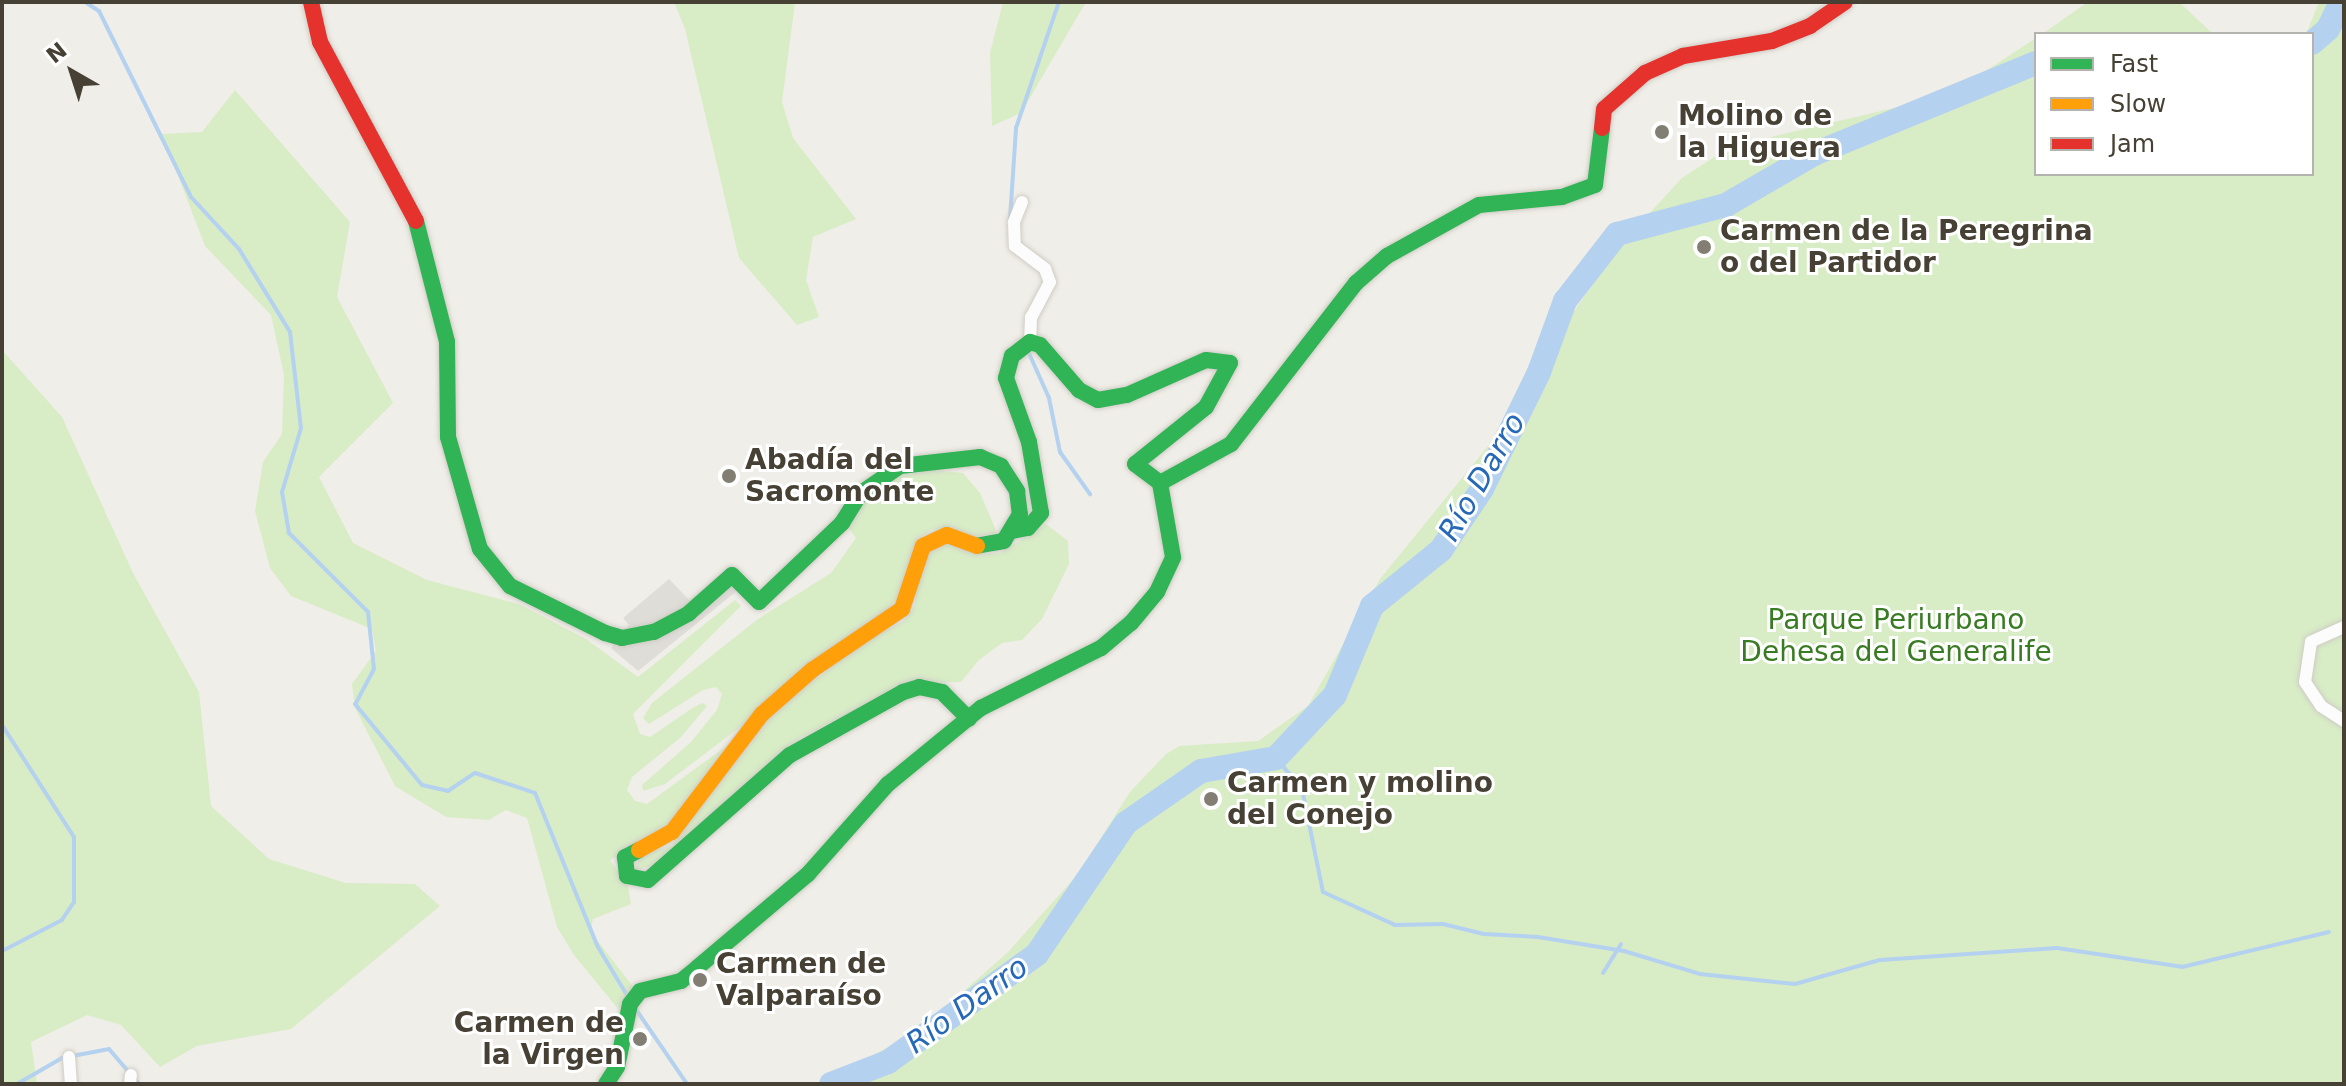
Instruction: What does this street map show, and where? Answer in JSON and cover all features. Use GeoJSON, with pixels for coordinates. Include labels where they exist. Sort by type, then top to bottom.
{"type":"FeatureCollection","features":[{"type":"Feature","properties":{"kind":"street"},"geometry":{"type":"LineString","coordinates":[[311,2],[320,42],[340,83],[412,206],[447,342],[448,437],[480,549],[510,586],[605,633],[622,638],[654,632],[689,613],[732,575],[759,602],[842,523],[861,493],[900,466],[980,457],[1001,466],[1020,502],[1012,531]]}},
{"type":"Feature","properties":{"kind":"street"},"geometry":{"type":"LineString","coordinates":[[1160,483],[1202,462],[1246,428],[1356,283],[1387,256],[1490,201],[1584,192],[1597,181],[1604,109],[1645,73],[1683,56],[1772,41],[1810,26],[1845,2]]}},
{"type":"Feature","properties":{"kind":"street"},"geometry":{"type":"LineString","coordinates":[[969,719],[942,692],[919,687],[903,692],[790,755],[655,875],[640,881],[624,872],[623,861],[634,849],[672,832],[774,703],[820,664],[902,609],[923,546],[947,535],[987,547],[1012,531],[1028,528],[1041,513],[1029,442],[1006,378],[1012,356],[1030,342],[1031,317],[1050,282],[1045,269],[1015,246],[1014,222],[1022,202]]}},
{"type":"Feature","properties":{"kind":"street"},"geometry":{"type":"LineString","coordinates":[[606,1084],[625,1044],[635,998],[664,983],[681,981],[793,887],[888,784],[969,719],[1000,696],[1101,648],[1146,606],[1173,557],[1160,483],[1135,464],[1206,407],[1230,363],[1206,360],[1127,395],[1098,400],[1079,390],[1040,345],[1030,342]]}},
{"type":"Feature","properties":{"kind":"street"},"geometry":{"type":"LineString","coordinates":[[2344,627],[2311,642],[2305,682],[2321,706],[2344,721]]}},
{"type":"Feature","properties":{"kind":"street"},"geometry":{"type":"LineString","coordinates":[[69,1057],[71,1084]]}},
{"type":"Feature","properties":{"kind":"green space"},"geometry":{"type":"Polygon","coordinates":[[[674,2],[795,2],[782,102],[793,138],[856,219],[813,237],[806,280],[819,317],[797,325],[739,258],[685,29],[674,2]]]}},
{"type":"Feature","properties":{"kind":"green space"},"geometry":{"type":"Polygon","coordinates":[[[1003,2],[1086,2],[1021,113],[992,126],[990,53],[1003,2]]]}},
{"type":"Feature","properties":{"kind":"green space"},"geometry":{"type":"Polygon","coordinates":[[[2088,2],[2179,2],[2211,32],[2045,32],[2088,2]]]}},
{"type":"Feature","properties":{"kind":"green space","name":"Parque Periurbano Dehesa del Generalife"},"geometry":{"type":"Polygon","coordinates":[[[2319,2],[2344,2],[2344,1084],[822,1084],[922,1028],[1008,952],[1078,874],[1130,792],[1165,755],[1179,746],[1258,741],[1308,706],[1380,579],[1488,446],[1533,370],[1621,244],[1682,178],[1716,156],[1771,137],[1949,95],[2034,39],[2034,176],[2314,176],[2314,32],[2307,32],[2319,2]]]}},
{"type":"Feature","properties":{"kind":"green space"},"geometry":{"type":"Polygon","coordinates":[[[235,90],[350,222],[337,297],[393,403],[319,477],[353,543],[427,580],[519,604],[586,639],[638,677],[735,600],[741,606],[633,714],[640,734],[650,737],[694,707],[703,703],[707,706],[681,737],[632,777],[627,790],[635,801],[647,804],[740,736],[684,811],[662,831],[610,860],[628,886],[631,904],[593,919],[590,931],[634,988],[619,1010],[574,955],[557,927],[527,818],[506,810],[489,820],[446,817],[395,786],[355,708],[352,684],[376,651],[372,629],[291,596],[270,568],[255,511],[263,462],[282,434],[284,375],[271,315],[205,246],[162,134],[202,132],[235,90]]]}},
{"type":"Feature","properties":{"kind":"green space"},"geometry":{"type":"Polygon","coordinates":[[[2,350],[62,417],[133,573],[199,692],[211,806],[269,859],[346,883],[415,884],[440,906],[291,1029],[197,1046],[160,1067],[121,1025],[87,1015],[31,1042],[37,1084],[2,1084],[2,350]]]}},
{"type":"Feature","properties":{"kind":"green space"},"geometry":{"type":"Polygon","coordinates":[[[931,470],[963,473],[980,493],[997,533],[973,537],[932,529],[918,539],[898,598],[877,622],[758,706],[748,721],[665,784],[643,791],[642,785],[691,742],[717,710],[722,694],[716,687],[703,690],[649,724],[643,718],[652,703],[758,619],[831,573],[856,538],[847,526],[866,499],[904,472],[931,470]]]}},
{"type":"Feature","properties":{"kind":"green space"},"geometry":{"type":"Polygon","coordinates":[[[1046,524],[1068,541],[1069,564],[1042,619],[1022,640],[1002,643],[979,660],[961,682],[906,683],[798,739],[664,862],[636,870],[639,857],[672,845],[777,709],[862,643],[904,621],[915,605],[917,576],[932,546],[947,542],[977,554],[1000,553],[1046,524]]]}},
{"type":"Feature","properties":{"kind":"shaded area"},"geometry":{"type":"Polygon","coordinates":[[[723,575],[738,590],[638,671],[611,648],[629,625],[623,618],[669,579],[692,603],[723,575]]]}},
{"type":"Feature","properties":{"kind":"waterway"},"geometry":{"type":"LineString","coordinates":[[85,2],[99,11],[191,197],[239,249],[290,332],[301,428],[282,492],[289,533],[368,612],[374,669],[355,704],[422,785],[448,791],[475,773],[535,793],[598,947],[628,997]]}},
{"type":"Feature","properties":{"kind":"waterway"},"geometry":{"type":"LineString","coordinates":[[1010,219],[1016,128],[1059,2]]}},
{"type":"Feature","properties":{"kind":"waterway","name":"Río Darro"},"geometry":{"type":"LineString","coordinates":[[2314,41],[2328,29],[2341,2]]}},
{"type":"Feature","properties":{"kind":"waterway","name":"Río Darro"},"geometry":{"type":"LineString","coordinates":[[831,1084],[888,1062],[1037,954],[1126,823],[1201,771],[1276,758],[1335,695],[1372,606],[1441,550],[1482,489],[1539,372],[1565,301],[1617,234],[1726,205],[1814,154],[2034,64]]}},
{"type":"Feature","properties":{"kind":"waterway"},"geometry":{"type":"LineString","coordinates":[[1028,351],[1049,398],[1060,452],[1090,494]]}},
{"type":"Feature","properties":{"kind":"waterway"},"geometry":{"type":"LineString","coordinates":[[2,725],[74,837],[74,902],[62,920],[2,951]]}},
{"type":"Feature","properties":{"kind":"waterway"},"geometry":{"type":"LineString","coordinates":[[1276,758],[1302,789],[1323,892],[1395,925],[1443,924],[1484,934],[1538,937],[1624,951],[1700,974],[1795,984],[1880,960],[2057,948],[2182,967],[2329,932]]}},
{"type":"Feature","properties":{"kind":"waterway"},"geometry":{"type":"LineString","coordinates":[[1603,973],[1621,944]]}},
{"type":"Feature","properties":{"kind":"waterway"},"geometry":{"type":"LineString","coordinates":[[635,1008],[687,1084]]}},
{"type":"Feature","properties":{"kind":"waterway"},"geometry":{"type":"LineString","coordinates":[[17,1084],[62,1058],[109,1049],[139,1084]]}},
{"type":"Feature","properties":{"kind":"traffic: fast"},"geometry":{"type":"LineString","coordinates":[[1160,483],[1231,444],[1356,283],[1387,256],[1479,205],[1562,197],[1595,185],[1602,128]]}},
{"type":"Feature","properties":{"kind":"traffic: fast"},"geometry":{"type":"LineString","coordinates":[[416,221],[447,342],[448,437],[480,549],[510,586],[605,633],[622,638],[654,632],[689,613],[732,575],[759,602],[842,523],[861,493],[900,466],[980,457],[1001,466],[1017,491],[1020,514],[1004,541],[977,546]]}},
{"type":"Feature","properties":{"kind":"traffic: fast"},"geometry":{"type":"LineString","coordinates":[[1012,531],[1028,528],[1041,513],[1029,442],[1006,378],[1012,356],[1030,342],[1040,345],[1079,390],[1098,400],[1127,395],[1206,360],[1230,363],[1206,407],[1135,464],[1160,483]]}},
{"type":"Feature","properties":{"kind":"traffic: fast"},"geometry":{"type":"LineString","coordinates":[[606,1084],[617,1067],[630,1004],[640,991],[681,981],[698,967],[808,874],[888,784],[981,708],[1101,648],[1131,623],[1157,592],[1173,557],[1160,483]]}},
{"type":"Feature","properties":{"kind":"traffic: fast"},"geometry":{"type":"LineString","coordinates":[[639,850],[625,857],[627,876],[648,880],[790,755],[903,692],[919,687],[942,692],[969,719]]}},
{"type":"Feature","properties":{"kind":"traffic: slow"},"geometry":{"type":"LineString","coordinates":[[639,850],[672,832],[762,714],[812,670],[902,609],[923,546],[947,535],[977,546]]}},
{"type":"Feature","properties":{"kind":"traffic: jam"},"geometry":{"type":"LineString","coordinates":[[311,2],[320,42],[416,221]]}},
{"type":"Feature","properties":{"kind":"traffic: jam"},"geometry":{"type":"LineString","coordinates":[[1602,128],[1604,109],[1645,73],[1683,56],[1772,41],[1810,26],[1845,2]]}},
{"type":"Feature","properties":{"kind":"place","name":"Molino de la Higuera"},"geometry":{"type":"Point","coordinates":[1662,132]}},
{"type":"Feature","properties":{"kind":"place","name":"Carmen de la Peregrina o del Partidor"},"geometry":{"type":"Point","coordinates":[1704,247]}},
{"type":"Feature","properties":{"kind":"place","name":"Abadía del Sacromonte"},"geometry":{"type":"Point","coordinates":[729,476]}},
{"type":"Feature","properties":{"kind":"place","name":"Carmen y molino del Conejo"},"geometry":{"type":"Point","coordinates":[1211,799]}},
{"type":"Feature","properties":{"kind":"place","name":"Carmen de Valparaíso"},"geometry":{"type":"Point","coordinates":[700,980]}},
{"type":"Feature","properties":{"kind":"place","name":"Carmen de la Virgen"},"geometry":{"type":"Point","coordinates":[640,1039]}}]}
